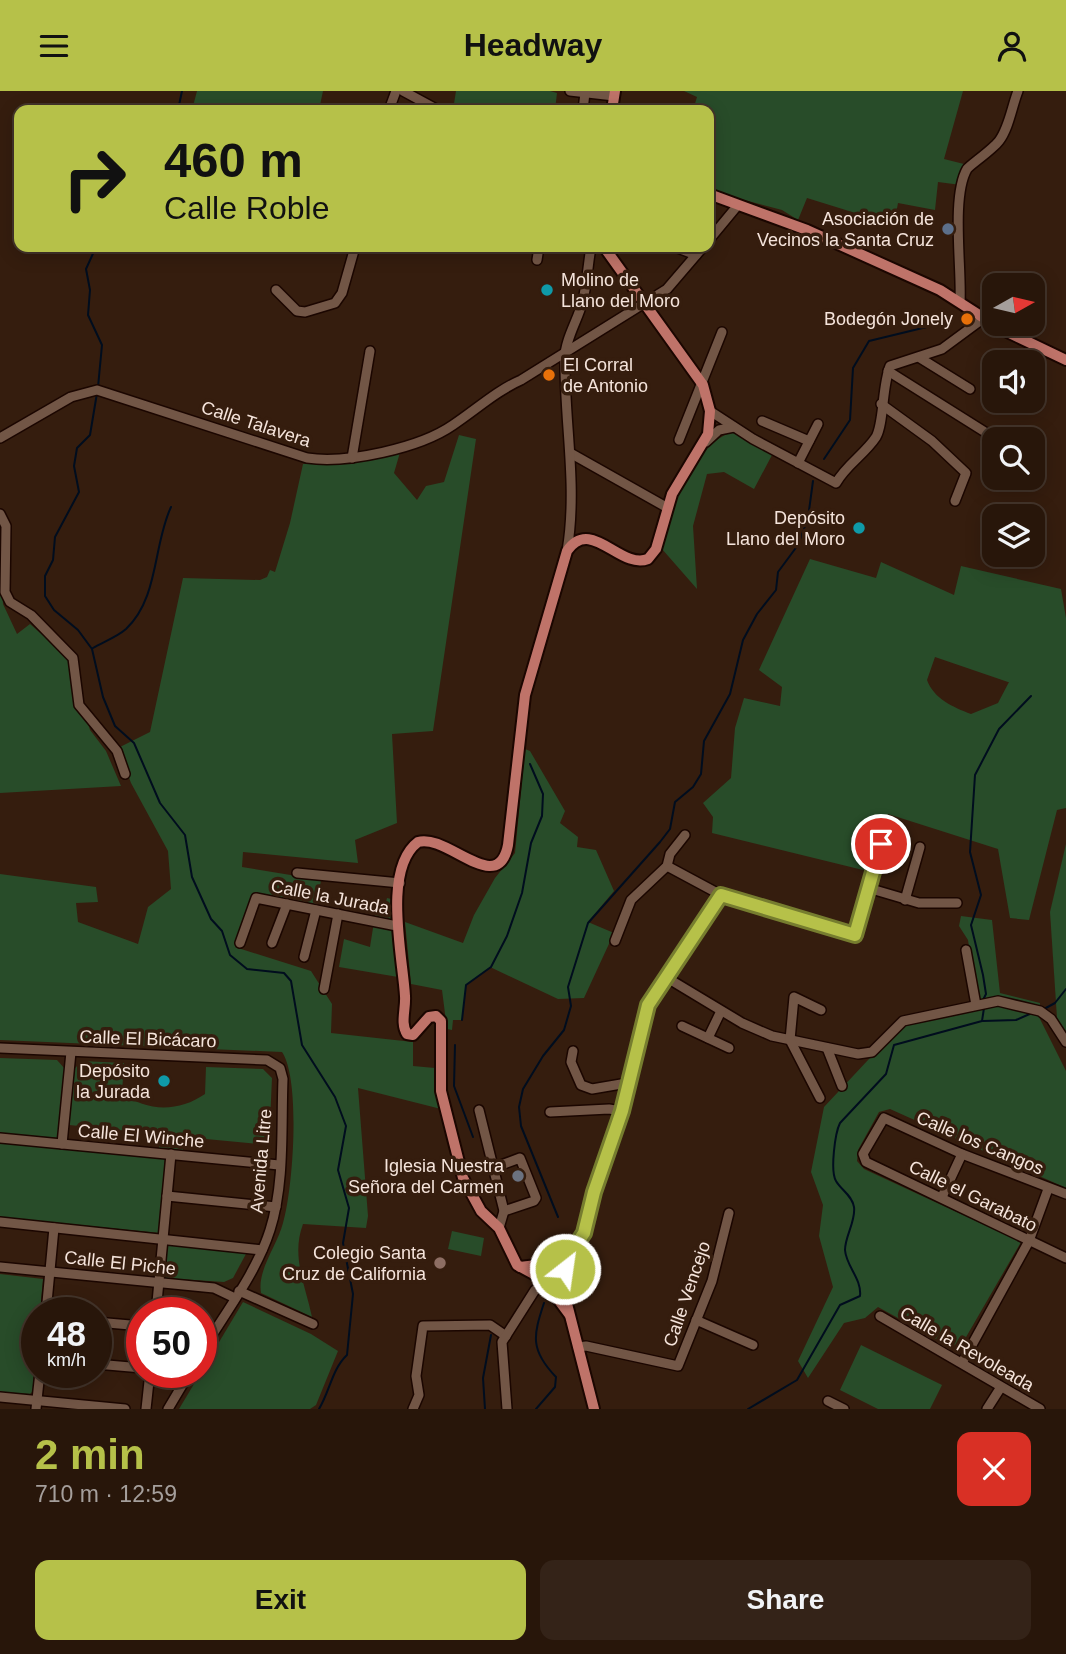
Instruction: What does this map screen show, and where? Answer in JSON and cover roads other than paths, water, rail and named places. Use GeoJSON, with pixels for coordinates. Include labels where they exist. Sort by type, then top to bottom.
{"type":"FeatureCollection","features":[{"type":"Feature","properties":{"kind":"main road"},"geometry":{"type":"LineString","coordinates":[[714,196],[807,230],[960,302],[982,318]]}},
{"type":"Feature","properties":{"kind":"main road"},"geometry":{"type":"LineString","coordinates":[[565,1282],[559,1287],[520,1267],[499,1228],[476,1204],[455,1151],[441,1091],[441,1021],[436,1016],[429,1017],[413,1035],[407,1034],[403,1027],[405,996],[396,902],[408,853],[413,845],[425,840],[440,842],[484,867],[499,862],[507,853],[525,695],[567,551],[577,541],[594,539],[630,561],[648,559],[656,549],[666,507],[704,445],[710,425],[710,411],[703,384],[608,252]]}},
{"type":"Feature","properties":{"kind":"main road"},"geometry":{"type":"LineString","coordinates":[[1019,336],[1066,359]]}},
{"type":"Feature","properties":{"kind":"main road"},"geometry":{"type":"LineString","coordinates":[[547,1265],[545,1282],[569,1314]]}},
{"type":"Feature","properties":{"kind":"main road"},"geometry":{"type":"LineString","coordinates":[[520,1267],[562,1266],[566,1273],[569,1314],[594,1409]]}},
{"type":"Feature","properties":{"kind":"street"},"geometry":{"type":"LineString","coordinates":[[403,91],[429,105]]}},
{"type":"Feature","properties":{"kind":"street"},"geometry":{"type":"LineString","coordinates":[[570,91],[615,94]]}},
{"type":"Feature","properties":{"kind":"street"},"geometry":{"type":"LineString","coordinates":[[960,302],[958,217],[965,176],[970,165],[988,155],[1003,136],[1018,91]]}},
{"type":"Feature","properties":{"kind":"street"},"geometry":{"type":"LineString","coordinates":[[584,105],[585,93]]}},
{"type":"Feature","properties":{"kind":"street"},"geometry":{"type":"LineString","coordinates":[[714,234],[738,205]]}},
{"type":"Feature","properties":{"kind":"street"},"geometry":{"type":"LineString","coordinates":[[276,290],[297,311],[305,313],[335,303],[342,293],[354,252]]}},
{"type":"Feature","properties":{"kind":"street"},"geometry":{"type":"LineString","coordinates":[[537,260],[538,252]]}},
{"type":"Feature","properties":{"kind":"street"},"geometry":{"type":"LineString","coordinates":[[567,551],[572,521],[572,454],[567,433],[565,352],[583,302],[590,252]]}},
{"type":"Feature","properties":{"kind":"street"},"geometry":{"type":"LineString","coordinates":[[688,252],[696,255]]}},
{"type":"Feature","properties":{"kind":"street","name":"Calle Talavera"},"geometry":{"type":"LineString","coordinates":[[0,438],[71,397],[105,390],[307,458],[326,461],[352,458],[428,438],[452,426],[499,390],[667,289],[699,252]]}},
{"type":"Feature","properties":{"kind":"street"},"geometry":{"type":"LineString","coordinates":[[710,411],[836,483],[841,473],[876,437],[888,371],[896,363],[920,358],[946,347],[982,320]]}},
{"type":"Feature","properties":{"kind":"street"},"geometry":{"type":"LineString","coordinates":[[679,440],[722,332]]}},
{"type":"Feature","properties":{"kind":"street"},"geometry":{"type":"LineString","coordinates":[[352,458],[370,351]]}},
{"type":"Feature","properties":{"kind":"street"},"geometry":{"type":"LineString","coordinates":[[920,358],[970,389]]}},
{"type":"Feature","properties":{"kind":"street"},"geometry":{"type":"LineString","coordinates":[[888,371],[982,430]]}},
{"type":"Feature","properties":{"kind":"street"},"geometry":{"type":"LineString","coordinates":[[881,404],[932,441],[966,473],[955,501]]}},
{"type":"Feature","properties":{"kind":"street"},"geometry":{"type":"LineString","coordinates":[[762,421],[809,441]]}},
{"type":"Feature","properties":{"kind":"street"},"geometry":{"type":"LineString","coordinates":[[798,463],[818,424]]}},
{"type":"Feature","properties":{"kind":"street"},"geometry":{"type":"LineString","coordinates":[[704,445],[719,430],[734,427]]}},
{"type":"Feature","properties":{"kind":"street"},"geometry":{"type":"LineString","coordinates":[[572,454],[666,507]]}},
{"type":"Feature","properties":{"kind":"street"},"geometry":{"type":"LineString","coordinates":[[0,514],[6,526],[5,592],[10,602],[31,615],[73,658],[79,705],[117,751],[125,774]]}},
{"type":"Feature","properties":{"kind":"street"},"geometry":{"type":"LineString","coordinates":[[667,866],[721,895],[855,935],[887,822]]}},
{"type":"Feature","properties":{"kind":"street"},"geometry":{"type":"LineString","coordinates":[[615,941],[631,900],[667,866],[670,854],[685,835]]}},
{"type":"Feature","properties":{"kind":"street"},"geometry":{"type":"LineString","coordinates":[[905,901],[920,847]]}},
{"type":"Feature","properties":{"kind":"street"},"geometry":{"type":"LineString","coordinates":[[297,873],[400,883]]}},
{"type":"Feature","properties":{"kind":"street"},"geometry":{"type":"LineString","coordinates":[[868,888],[905,901],[957,902]]}},
{"type":"Feature","properties":{"kind":"street"},"geometry":{"type":"LineString","coordinates":[[562,1266],[584,1233],[594,1192],[622,1111],[648,1005],[664,977],[721,895]]}},
{"type":"Feature","properties":{"kind":"street","name":"Calle la Jurada"},"geometry":{"type":"LineString","coordinates":[[240,943],[256,898],[397,926]]}},
{"type":"Feature","properties":{"kind":"street"},"geometry":{"type":"LineString","coordinates":[[272,943],[287,904]]}},
{"type":"Feature","properties":{"kind":"street"},"geometry":{"type":"LineString","coordinates":[[304,957],[316,910]]}},
{"type":"Feature","properties":{"kind":"street"},"geometry":{"type":"LineString","coordinates":[[324,989],[338,914]]}},
{"type":"Feature","properties":{"kind":"street"},"geometry":{"type":"LineString","coordinates":[[966,950],[976,1005]]}},
{"type":"Feature","properties":{"kind":"street"},"geometry":{"type":"LineString","coordinates":[[664,977],[742,1023],[790,1040],[858,1054],[872,1052],[903,1021],[998,1001],[1040,1010],[1051,1019],[1066,1042]]}},
{"type":"Feature","properties":{"kind":"street"},"geometry":{"type":"LineString","coordinates":[[820,1098],[790,1040],[794,997],[821,1010]]}},
{"type":"Feature","properties":{"kind":"street"},"geometry":{"type":"LineString","coordinates":[[708,1038],[721,1011]]}},
{"type":"Feature","properties":{"kind":"street"},"geometry":{"type":"LineString","coordinates":[[682,1026],[729,1048]]}},
{"type":"Feature","properties":{"kind":"street","name":"Calle El Bicácaro"},"geometry":{"type":"LineString","coordinates":[[0,1048],[267,1060],[280,1069],[283,1079]]}},
{"type":"Feature","properties":{"kind":"street"},"geometry":{"type":"LineString","coordinates":[[827,1048],[842,1086]]}},
{"type":"Feature","properties":{"kind":"street"},"geometry":{"type":"LineString","coordinates":[[573,1051],[571,1062],[581,1085],[592,1089],[627,1083]]}},
{"type":"Feature","properties":{"kind":"street"},"geometry":{"type":"LineString","coordinates":[[62,1144],[71,1052]]}},
{"type":"Feature","properties":{"kind":"street","name":"Avenida Litre"},"geometry":{"type":"LineString","coordinates":[[217,1327],[262,1250],[276,1207],[283,1079]]}},
{"type":"Feature","properties":{"kind":"street"},"geometry":{"type":"LineString","coordinates":[[550,1112],[609,1109],[622,1111]]}},
{"type":"Feature","properties":{"kind":"street"},"geometry":{"type":"LineString","coordinates":[[480,1110],[504,1212],[499,1228]]}},
{"type":"Feature","properties":{"kind":"street","name":"Calle los Cangos"},"geometry":{"type":"LineString","coordinates":[[866,1162],[863,1154],[884,1118],[962,1154],[1066,1194]]}},
{"type":"Feature","properties":{"kind":"street","name":"Calle El Winche"},"geometry":{"type":"LineString","coordinates":[[0,1138],[279,1165]]}},
{"type":"Feature","properties":{"kind":"street"},"geometry":{"type":"LineString","coordinates":[[158,1297],[171,1154]]}},
{"type":"Feature","properties":{"kind":"street"},"geometry":{"type":"LineString","coordinates":[[942,1197],[962,1154]]}},
{"type":"Feature","properties":{"kind":"street"},"geometry":{"type":"LineString","coordinates":[[493,1168],[520,1158],[536,1198],[504,1212]]}},
{"type":"Feature","properties":{"kind":"street","name":"Calle el Garabato"},"geometry":{"type":"LineString","coordinates":[[866,1162],[1066,1258]]}},
{"type":"Feature","properties":{"kind":"street"},"geometry":{"type":"LineString","coordinates":[[962,1363],[1030,1241],[1048,1189]]}},
{"type":"Feature","properties":{"kind":"street"},"geometry":{"type":"LineString","coordinates":[[167,1196],[276,1207]]}},
{"type":"Feature","properties":{"kind":"street","name":"Calle Vencejo"},"geometry":{"type":"LineString","coordinates":[[578,1347],[586,1346],[678,1366],[712,1281],[729,1213]]}},
{"type":"Feature","properties":{"kind":"street"},"geometry":{"type":"LineString","coordinates":[[0,1222],[262,1250]]}},
{"type":"Feature","properties":{"kind":"street"},"geometry":{"type":"LineString","coordinates":[[48,1297],[54,1228]]}},
{"type":"Feature","properties":{"kind":"street","name":"Calle El Piche"},"geometry":{"type":"LineString","coordinates":[[0,1267],[214,1289],[237,1294],[313,1324]]}},
{"type":"Feature","properties":{"kind":"street"},"geometry":{"type":"LineString","coordinates":[[508,1409],[501,1351],[506,1336],[535,1290],[545,1282]]}},
{"type":"Feature","properties":{"kind":"street","name":"Calle la Revoleada"},"geometry":{"type":"LineString","coordinates":[[880,1316],[1040,1409]]}},
{"type":"Feature","properties":{"kind":"street"},"geometry":{"type":"LineString","coordinates":[[696,1320],[752,1345]]}},
{"type":"Feature","properties":{"kind":"street"},"geometry":{"type":"LineString","coordinates":[[413,1409],[419,1395],[416,1376],[424,1326],[491,1325],[506,1336]]}},
{"type":"Feature","properties":{"kind":"street"},"geometry":{"type":"LineString","coordinates":[[987,1409],[1001,1387]]}},
{"type":"Feature","properties":{"kind":"street"},"geometry":{"type":"LineString","coordinates":[[146,1409],[148,1388]]}},
{"type":"Feature","properties":{"kind":"street"},"geometry":{"type":"LineString","coordinates":[[168,1409],[180,1388]]}},
{"type":"Feature","properties":{"kind":"street"},"geometry":{"type":"LineString","coordinates":[[0,1397],[37,1405],[125,1409]]}},
{"type":"Feature","properties":{"kind":"street"},"geometry":{"type":"LineString","coordinates":[[828,1401],[844,1409]]}},
{"type":"Feature","properties":{"kind":"waterway"},"geometry":{"type":"LineString","coordinates":[[179,105],[182,91]]}},
{"type":"Feature","properties":{"kind":"waterway"},"geometry":{"type":"LineString","coordinates":[[94,252],[86,269],[90,290],[88,315],[102,345],[98,387]]}},
{"type":"Feature","properties":{"kind":"waterway"},"geometry":{"type":"LineString","coordinates":[[824,459],[850,420],[853,368],[869,341],[935,325],[953,314]]}},
{"type":"Feature","properties":{"kind":"waterway"},"geometry":{"type":"LineString","coordinates":[[97,393],[90,435],[77,448],[74,466],[79,492],[55,537],[53,560],[45,576],[45,596],[54,610],[78,630],[92,649],[103,697],[115,726],[134,743],[160,803],[185,835],[192,877],[211,919],[222,931],[230,955],[247,969],[284,973],[291,981],[302,1045],[335,1097],[346,1126],[338,1170],[349,1208],[343,1243],[353,1294],[347,1355],[338,1367],[319,1409]]}},
{"type":"Feature","properties":{"kind":"waterway"},"geometry":{"type":"LineString","coordinates":[[558,1217],[521,1126],[519,1107],[523,1089],[543,1056],[564,1030],[571,1006],[568,987],[588,923],[670,829],[675,802],[693,787],[701,774],[704,741],[730,694],[743,640],[757,614],[776,590],[778,572],[798,545],[808,518],[813,481]]}},
{"type":"Feature","properties":{"kind":"waterway"},"geometry":{"type":"LineString","coordinates":[[93,648],[122,632],[137,616],[150,587],[171,507]]}},
{"type":"Feature","properties":{"kind":"waterway"},"geometry":{"type":"LineString","coordinates":[[983,1000],[986,994],[983,975],[971,925],[981,895],[970,852],[975,775],[999,729],[1031,696]]}},
{"type":"Feature","properties":{"kind":"waterway"},"geometry":{"type":"LineString","coordinates":[[462,1020],[466,985],[491,967],[507,936],[522,893],[531,843],[542,816],[543,794],[530,764]]}},
{"type":"Feature","properties":{"kind":"waterway"},"geometry":{"type":"LineString","coordinates":[[1044,1009],[1055,1003],[1066,989]]}},
{"type":"Feature","properties":{"kind":"waterway"},"geometry":{"type":"LineString","coordinates":[[748,1409],[797,1380],[840,1305],[860,1296],[859,1284],[845,1250],[854,1207],[836,1181],[833,1169],[840,1123],[886,1074],[894,1045],[982,1021],[984,1008]]}},
{"type":"Feature","properties":{"kind":"waterway"},"geometry":{"type":"LineString","coordinates":[[983,1021],[1016,1020],[1032,1013]]}},
{"type":"Feature","properties":{"kind":"waterway"},"geometry":{"type":"LineString","coordinates":[[455,1045],[454,1086],[473,1137]]}},
{"type":"Feature","properties":{"kind":"waterway"},"geometry":{"type":"LineString","coordinates":[[536,1409],[555,1387],[556,1377],[542,1359],[536,1342],[544,1303]]}},
{"type":"Feature","properties":{"kind":"waterway"},"geometry":{"type":"LineString","coordinates":[[485,1409],[483,1378],[491,1335]]}},
{"type":"Feature","properties":{"kind":"place","name":"Asociación de Vecinos la Santa Cruz"},"geometry":{"type":"Point","coordinates":[948,229]}},
{"type":"Feature","properties":{"kind":"place","name":"Molino de Llano del Moro"},"geometry":{"type":"Point","coordinates":[547,290]}},
{"type":"Feature","properties":{"kind":"place","name":"Bodegón Jonely"},"geometry":{"type":"Point","coordinates":[967,319]}},
{"type":"Feature","properties":{"kind":"place","name":"El Corral de Antonio"},"geometry":{"type":"Point","coordinates":[549,375]}},
{"type":"Feature","properties":{"kind":"place","name":"Depósito Llano del Moro"},"geometry":{"type":"Point","coordinates":[859,528]}},
{"type":"Feature","properties":{"kind":"place","name":"Depósito la Jurada"},"geometry":{"type":"Point","coordinates":[164,1081]}},
{"type":"Feature","properties":{"kind":"place","name":"Iglesia Nuestra Señora del Carmen"},"geometry":{"type":"Point","coordinates":[518,1176]}},
{"type":"Feature","properties":{"kind":"place","name":"Colegio Santa Cruz de California"},"geometry":{"type":"Point","coordinates":[440,1263]}}]}
